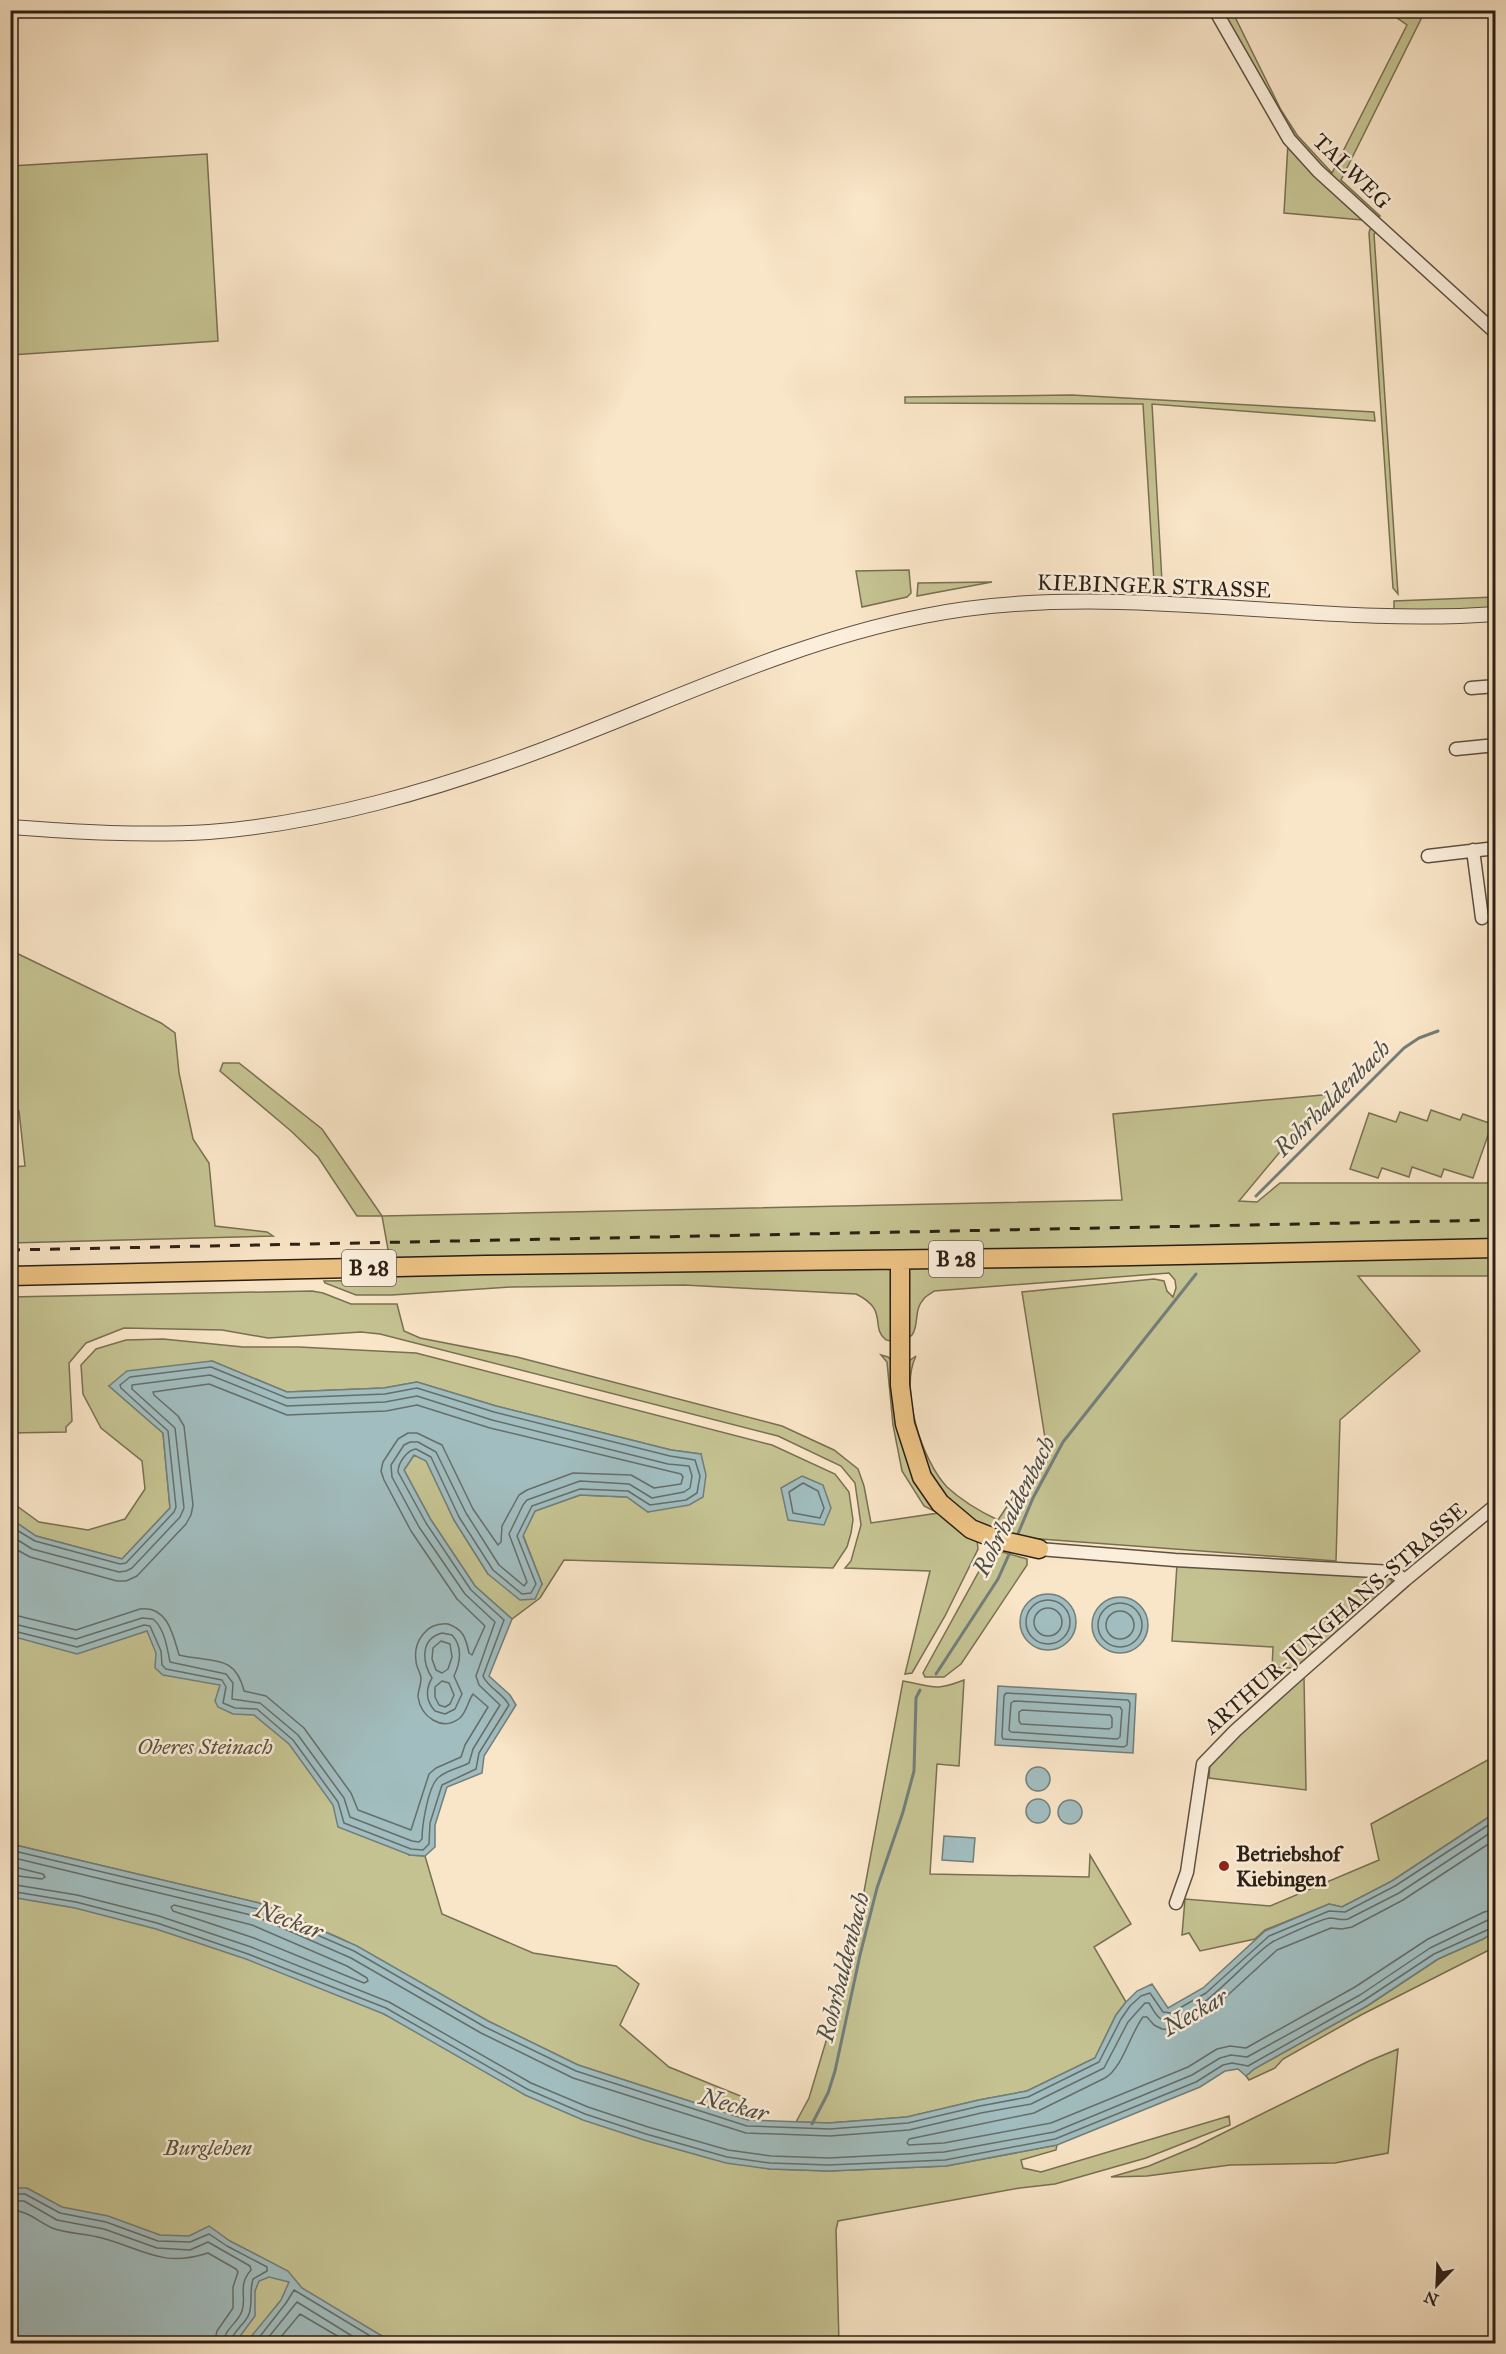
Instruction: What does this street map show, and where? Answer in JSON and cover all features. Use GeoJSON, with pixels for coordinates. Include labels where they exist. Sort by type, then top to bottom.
{"type":"FeatureCollection","features":[{"type":"Feature","properties":{"kind":"main road","name":"B 28"},"geometry":{"type":"LineString","coordinates":[[10,1276],[1496,1248]]}},
{"type":"Feature","properties":{"kind":"main road"},"geometry":{"type":"LineString","coordinates":[[900,1260],[900,1385],[905,1424],[922,1477],[940,1503],[971,1529],[1034,1548]]}},
{"type":"Feature","properties":{"kind":"street","name":"TALWEG"},"geometry":{"type":"LineString","coordinates":[[1215,10],[1289,139],[1335,186],[1496,333]]}},
{"type":"Feature","properties":{"kind":"street","name":"KIEBINGER STRASSE"},"geometry":{"type":"LineString","coordinates":[[10,828],[171,834],[234,829],[309,818],[377,802],[480,772],[756,666],[839,637],[922,616],[983,606],[1081,601],[1159,603],[1353,617],[1441,617],[1496,614]]}},
{"type":"Feature","properties":{"kind":"street"},"geometry":{"type":"LineString","coordinates":[[1471,688],[1496,686]]}},
{"type":"Feature","properties":{"kind":"street"},"geometry":{"type":"LineString","coordinates":[[1456,749],[1496,744]]}},
{"type":"Feature","properties":{"kind":"street"},"geometry":{"type":"LineString","coordinates":[[1428,856],[1496,848]]}},
{"type":"Feature","properties":{"kind":"street"},"geometry":{"type":"LineString","coordinates":[[1473,850],[1482,918]]}},
{"type":"Feature","properties":{"kind":"street","name":"ARTHUR-JUNGHANS-STRASSE"},"geometry":{"type":"LineString","coordinates":[[1176,1903],[1187,1872],[1203,1764],[1235,1731],[1405,1580],[1496,1505]]}},
{"type":"Feature","properties":{"kind":"street"},"geometry":{"type":"LineString","coordinates":[[1034,1548],[1175,1560],[1393,1572],[1405,1580]]}},
{"type":"Feature","properties":{"kind":"green space"},"geometry":{"type":"Polygon","coordinates":[[[1217,11],[1232,11],[1281,110],[1297,135],[1332,173],[1407,25],[1387,11],[1425,11],[1341,180],[1380,216],[1373,218],[1291,136],[1217,11]]]}},
{"type":"Feature","properties":{"kind":"green space"},"geometry":{"type":"Polygon","coordinates":[[[1288,143],[1362,218],[1362,220],[1284,213],[1288,143]]]}},
{"type":"Feature","properties":{"kind":"green space"},"geometry":{"type":"Polygon","coordinates":[[[207,154],[218,341],[11,355],[11,166],[207,154]]]}},
{"type":"Feature","properties":{"kind":"green space"},"geometry":{"type":"Polygon","coordinates":[[[1374,228],[1377,231],[1374,234],[1398,594],[1393,588],[1369,233],[1370,229],[1374,228]]]}},
{"type":"Feature","properties":{"kind":"green space"},"geometry":{"type":"Polygon","coordinates":[[[1072,395],[1374,412],[1375,421],[1152,404],[1162,582],[1154,582],[1143,404],[905,403],[905,397],[1072,395]]]}},
{"type":"Feature","properties":{"kind":"green space"},"geometry":{"type":"Polygon","coordinates":[[[909,570],[911,593],[907,597],[862,607],[856,571],[909,570]]]}},
{"type":"Feature","properties":{"kind":"green space"},"geometry":{"type":"Polygon","coordinates":[[[992,582],[917,596],[918,583],[992,582]]]}},
{"type":"Feature","properties":{"kind":"green space"},"geometry":{"type":"Polygon","coordinates":[[[1495,597],[1495,608],[1394,612],[1394,601],[1495,597]]]}},
{"type":"Feature","properties":{"kind":"green space"},"geometry":{"type":"Polygon","coordinates":[[[10,950],[161,1023],[175,1033],[179,1073],[193,1139],[209,1163],[215,1226],[267,1232],[273,1236],[11,1243],[11,1167],[25,1166],[19,1111],[11,1108],[10,950]]]}},
{"type":"Feature","properties":{"kind":"green space"},"geometry":{"type":"Polygon","coordinates":[[[223,1063],[239,1063],[322,1129],[382,1216],[357,1216],[318,1157],[220,1071],[223,1063]]]}},
{"type":"Feature","properties":{"kind":"green space"},"geometry":{"type":"Polygon","coordinates":[[[1334,1094],[1294,1135],[1239,1201],[1257,1202],[1280,1183],[1495,1183],[1495,1276],[1358,1276],[1420,1351],[1340,1420],[1336,1561],[1027,1538],[994,1531],[967,1516],[939,1489],[920,1458],[907,1401],[909,1361],[916,1356],[911,1370],[912,1405],[929,1460],[947,1487],[971,1505],[998,1520],[1039,1458],[1045,1438],[1022,1292],[1154,1279],[1164,1281],[1167,1291],[1173,1297],[1176,1288],[1175,1280],[1169,1273],[934,1291],[920,1304],[912,1335],[894,1341],[885,1339],[879,1329],[876,1312],[866,1300],[856,1294],[684,1285],[511,1287],[392,1295],[356,1295],[325,1283],[324,1281],[391,1280],[393,1277],[382,1216],[1122,1200],[1113,1114],[1334,1094]]]}},
{"type":"Feature","properties":{"kind":"green space"},"geometry":{"type":"Polygon","coordinates":[[[1431,1110],[1460,1120],[1463,1114],[1492,1124],[1473,1178],[1444,1169],[1441,1177],[1412,1167],[1409,1177],[1382,1168],[1378,1178],[1350,1169],[1369,1113],[1396,1122],[1400,1112],[1427,1121],[1431,1110]]]}},
{"type":"Feature","properties":{"kind":"green space"},"geometry":{"type":"Polygon","coordinates":[[[312,1291],[351,1304],[397,1304],[404,1331],[420,1338],[517,1357],[782,1426],[834,1450],[858,1469],[864,1486],[871,1523],[938,1513],[924,1506],[902,1471],[893,1425],[887,1362],[881,1355],[888,1357],[893,1362],[899,1435],[915,1477],[977,1540],[978,1549],[945,1616],[912,1673],[905,1674],[930,1571],[845,1568],[851,1561],[861,1525],[855,1483],[841,1466],[778,1436],[380,1334],[361,1332],[268,1338],[222,1330],[124,1328],[86,1343],[69,1363],[72,1421],[66,1427],[66,1432],[11,1433],[10,1297],[312,1291]]]}},
{"type":"Feature","properties":{"kind":"green space"},"geometry":{"type":"Polygon","coordinates":[[[163,1339],[243,1347],[299,1347],[416,1353],[772,1445],[835,1474],[849,1492],[853,1520],[847,1547],[833,1568],[564,1560],[540,1598],[512,1619],[475,1586],[431,1520],[404,1470],[414,1455],[426,1460],[454,1520],[488,1574],[542,1584],[523,1535],[535,1511],[580,1495],[627,1497],[648,1512],[701,1454],[671,1450],[496,1406],[417,1382],[384,1388],[287,1392],[212,1361],[109,1386],[163,1433],[170,1508],[122,1559],[36,1536],[11,1519],[10,1501],[39,1522],[88,1530],[125,1519],[145,1489],[142,1461],[101,1428],[83,1394],[81,1365],[96,1349],[126,1340],[163,1339]]]}},
{"type":"Feature","properties":{"kind":"green space"},"geometry":{"type":"Polygon","coordinates":[[[997,1548],[999,1551],[1027,1559],[1027,1565],[961,1664],[944,1677],[925,1677],[923,1673],[988,1555],[992,1549],[997,1548]]]}},
{"type":"Feature","properties":{"kind":"green space"},"geometry":{"type":"Polygon","coordinates":[[[1177,1564],[1385,1576],[1391,1580],[1393,1585],[1297,1668],[1272,1668],[1273,1647],[1172,1641],[1177,1564]]]}},
{"type":"Feature","properties":{"kind":"green space","name":"Oberes Steinach"},"geometry":{"type":"Polygon","coordinates":[[[287,1609],[409,1855],[425,1856],[442,1914],[533,1953],[616,1966],[639,1984],[620,2025],[669,2067],[743,2097],[748,2120],[578,2065],[488,2021],[344,1940],[259,1903],[11,1844],[11,1634],[287,1609]]]}},
{"type":"Feature","properties":{"kind":"green space"},"geometry":{"type":"Polygon","coordinates":[[[1304,1677],[1306,1790],[1209,1778],[1210,1764],[1238,1734],[1304,1677]]]}},
{"type":"Feature","properties":{"kind":"green space"},"geometry":{"type":"Polygon","coordinates":[[[964,1680],[959,1766],[937,1764],[930,1874],[1089,1877],[1090,1855],[1131,1924],[1094,1947],[1126,2002],[1116,2015],[1095,2058],[1027,2091],[907,2117],[829,2123],[796,2122],[809,2098],[853,1951],[903,1681],[939,1687],[964,1680]]]}},
{"type":"Feature","properties":{"kind":"green space"},"geometry":{"type":"Polygon","coordinates":[[[1495,1756],[1495,1813],[1392,1881],[1342,1907],[1329,1904],[1265,1930],[1255,1939],[1200,1951],[1189,1933],[1182,1935],[1185,1899],[1270,1906],[1379,1860],[1371,1824],[1495,1756]]]}},
{"type":"Feature","properties":{"kind":"green space","name":"Burglehen"},"geometry":{"type":"Polygon","coordinates":[[[11,1887],[275,1962],[652,2142],[710,2158],[770,2169],[829,2171],[946,2166],[1057,2145],[1056,2150],[1021,2160],[1023,2168],[1041,2172],[1229,2116],[1230,2125],[1146,2158],[1055,2184],[1020,2188],[838,2221],[836,2230],[839,2343],[377,2343],[382,2336],[333,2308],[319,2343],[11,2344],[11,1887]]]}},
{"type":"Feature","properties":{"kind":"green space"},"geometry":{"type":"Polygon","coordinates":[[[1495,1931],[1495,1947],[1361,2015],[1283,2059],[1275,2068],[1249,2080],[1246,2076],[1254,2069],[1367,2006],[1438,1959],[1483,1939],[1495,1931]]]}},
{"type":"Feature","properties":{"kind":"green space"},"geometry":{"type":"Polygon","coordinates":[[[1398,2049],[1388,2153],[1335,2163],[1230,2165],[1147,2176],[1111,2177],[1149,2166],[1197,2146],[1398,2049]]]}},
{"type":"Feature","properties":{"kind":"water"},"geometry":{"type":"Polygon","coordinates":[[[212,1361],[287,1392],[384,1388],[417,1382],[496,1406],[671,1450],[701,1454],[706,1475],[703,1497],[689,1505],[648,1512],[627,1497],[580,1495],[535,1511],[523,1536],[542,1584],[535,1599],[520,1600],[488,1574],[454,1520],[426,1461],[414,1455],[404,1470],[431,1520],[475,1586],[512,1619],[489,1676],[510,1695],[516,1705],[484,1756],[482,1773],[447,1787],[435,1825],[435,1847],[425,1856],[410,1855],[338,1827],[333,1805],[289,1744],[254,1715],[233,1714],[218,1707],[215,1701],[220,1685],[163,1675],[155,1668],[156,1653],[147,1631],[77,1654],[11,1636],[11,1519],[36,1536],[122,1559],[170,1508],[163,1433],[109,1386],[127,1371],[212,1361]]]}},
{"type":"Feature","properties":{"kind":"water"},"geometry":{"type":"Polygon","coordinates":[[[802,1476],[823,1485],[831,1508],[824,1525],[788,1520],[781,1488],[802,1476]]]}},
{"type":"Feature","properties":{"kind":"water"},"geometry":{"type":"Polygon","coordinates":[[[1048,1594],[1059,1596],[1068,1602],[1074,1611],[1076,1622],[1074,1633],[1068,1642],[1059,1648],[1048,1650],[1037,1648],[1028,1642],[1022,1633],[1020,1622],[1022,1611],[1028,1602],[1037,1596],[1048,1594]]]}},
{"type":"Feature","properties":{"kind":"water"},"geometry":{"type":"Polygon","coordinates":[[[1120,1597],[1131,1599],[1140,1605],[1146,1614],[1148,1625],[1146,1636],[1140,1645],[1131,1651],[1120,1653],[1109,1651],[1100,1645],[1094,1636],[1092,1625],[1094,1614],[1100,1605],[1109,1599],[1120,1597]]]}},
{"type":"Feature","properties":{"kind":"water"},"geometry":{"type":"Polygon","coordinates":[[[998,1686],[1136,1694],[1133,1753],[995,1745],[998,1686]]]}},
{"type":"Feature","properties":{"kind":"water"},"geometry":{"type":"Polygon","coordinates":[[[1038,1767],[1046,1771],[1050,1779],[1046,1787],[1038,1791],[1030,1787],[1026,1779],[1030,1771],[1038,1767]]]}},
{"type":"Feature","properties":{"kind":"water"},"geometry":{"type":"Polygon","coordinates":[[[1038,1799],[1046,1803],[1050,1811],[1046,1819],[1038,1823],[1030,1819],[1026,1811],[1030,1803],[1038,1799]]]}},
{"type":"Feature","properties":{"kind":"water"},"geometry":{"type":"Polygon","coordinates":[[[1070,1800],[1078,1804],[1082,1812],[1078,1820],[1070,1824],[1062,1820],[1058,1812],[1062,1804],[1070,1800]]]}},
{"type":"Feature","properties":{"kind":"water","name":"Neckar"},"geometry":{"type":"Polygon","coordinates":[[[1495,1813],[1495,1931],[1483,1939],[1438,1959],[1367,2006],[1254,2069],[1246,2076],[1238,2069],[1225,2071],[1200,2087],[1057,2145],[946,2166],[829,2171],[770,2169],[726,2163],[644,2140],[583,2120],[525,2095],[384,2014],[246,1959],[156,1929],[75,1908],[11,1897],[11,1844],[259,1903],[357,1946],[488,2021],[578,2065],[748,2120],[829,2123],[907,2117],[1027,2091],[1095,2058],[1116,2015],[1137,1991],[1152,1984],[1168,2008],[1203,1988],[1265,1931],[1329,1904],[1342,1907],[1392,1881],[1495,1813]]]}},
{"type":"Feature","properties":{"kind":"water"},"geometry":{"type":"Polygon","coordinates":[[[944,1836],[975,1838],[973,1862],[942,1860],[944,1836]]]}},
{"type":"Feature","properties":{"kind":"water"},"geometry":{"type":"Polygon","coordinates":[[[10,2188],[27,2188],[62,2207],[108,2216],[160,2235],[189,2236],[209,2226],[230,2241],[288,2271],[302,2288],[382,2336],[377,2343],[246,2343],[281,2300],[289,2282],[269,2277],[259,2281],[255,2291],[255,2316],[235,2343],[11,2343],[10,2188]]]}},
{"type":"Feature","properties":{"kind":"waterway","name":"Rohrhaldenbach"},"geometry":{"type":"LineString","coordinates":[[1256,1196],[1404,1048],[1419,1038],[1438,1031]]}},
{"type":"Feature","properties":{"kind":"waterway","name":"Rohrhaldenbach"},"geometry":{"type":"LineString","coordinates":[[1017,1536],[1033,1498],[1063,1442],[1196,1274]]}},
{"type":"Feature","properties":{"kind":"waterway","name":"Rohrhaldenbach"},"geometry":{"type":"LineString","coordinates":[[936,1674],[998,1579],[1011,1550]]}},
{"type":"Feature","properties":{"kind":"waterway","name":"Rohrhaldenbach"},"geometry":{"type":"LineString","coordinates":[[812,2124],[828,2093],[835,2071],[877,1888],[903,1812],[914,1771],[916,1698],[920,1690]]}},
{"type":"Feature","properties":{"kind":"railway"},"geometry":{"type":"LineString","coordinates":[[10,1250],[1496,1220]]}},
{"type":"Feature","properties":{"kind":"place","name":"Betriebshof Kiebingen"},"geometry":{"type":"Point","coordinates":[1224,1866]}}]}
